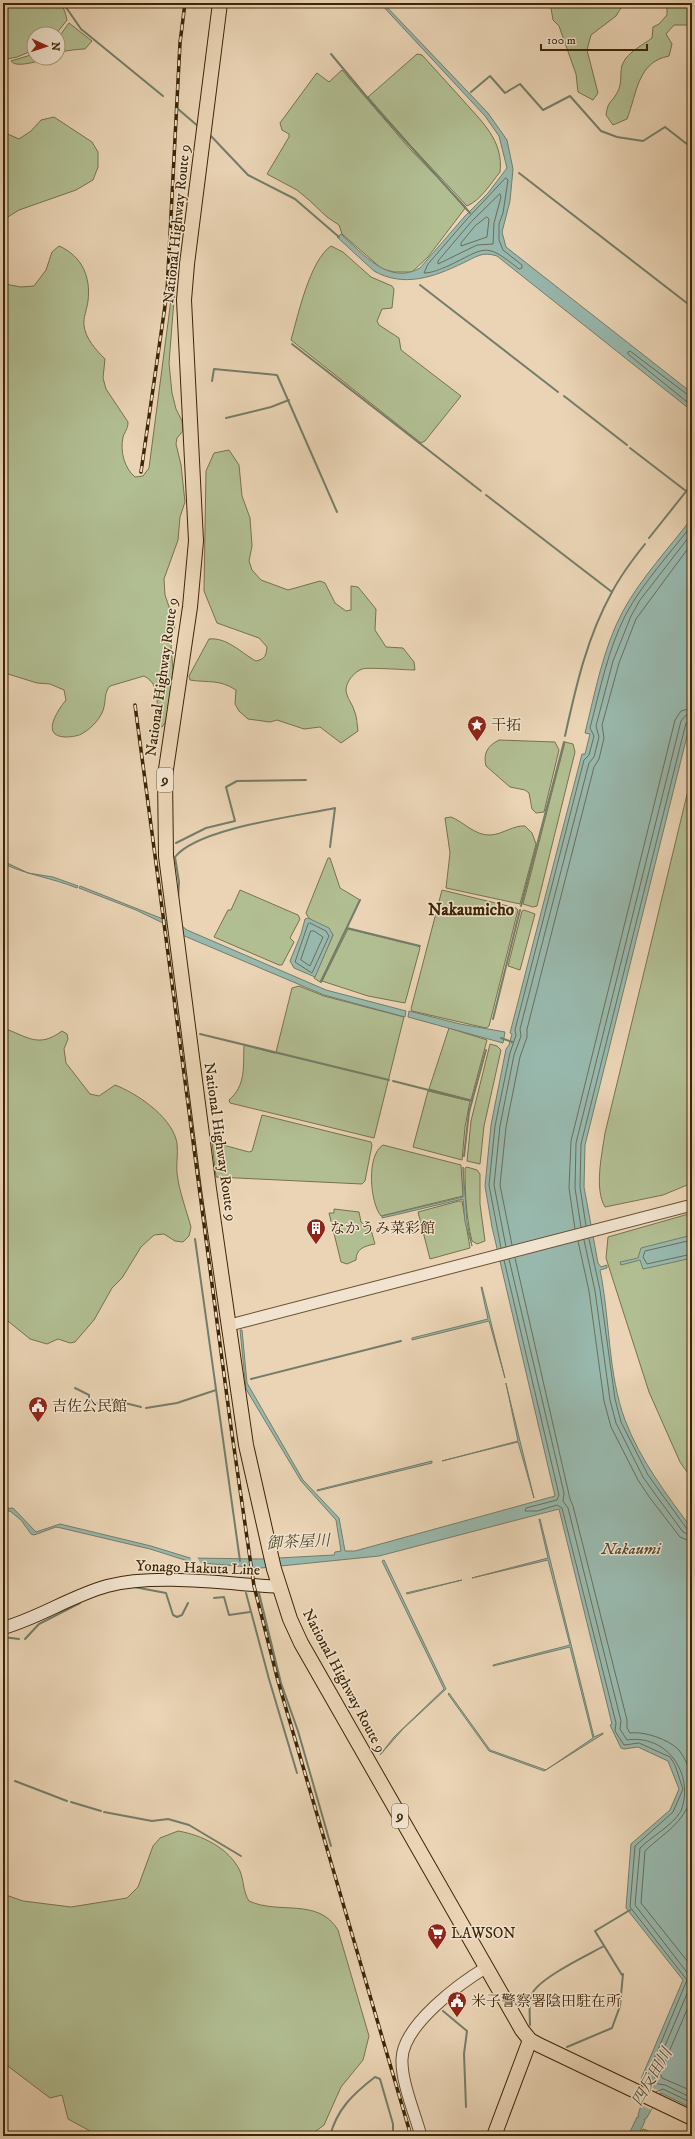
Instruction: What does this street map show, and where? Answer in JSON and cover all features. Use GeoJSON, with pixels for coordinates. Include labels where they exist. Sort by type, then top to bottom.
{"type":"FeatureCollection","features":[{"type":"Feature","properties":{"kind":"highway","name":"National Highway Route 9"},"geometry":{"type":"LineString","coordinates":[[220,3],[188,256],[184,300],[195,489],[196,541],[190,607],[165,776],[164,823],[173,918],[209,1189],[230,1325],[246,1445],[270,1554],[290,1619],[305,1650],[371,1768],[530,2040]]}},
{"type":"Feature","properties":{"kind":"highway"},"geometry":{"type":"LineString","coordinates":[[494,2136],[530,2040],[692,2118]]}},
{"type":"Feature","properties":{"kind":"main road","name":"Yonago Hakuta Line"},"geometry":{"type":"LineString","coordinates":[[3,1628],[32,1618],[87,1593],[126,1582],[175,1581],[280,1588]]}},
{"type":"Feature","properties":{"kind":"street"},"geometry":{"type":"LineString","coordinates":[[230,1325],[393,1284],[494,1255],[596,1230],[692,1204]]}},
{"type":"Feature","properties":{"kind":"street"},"geometry":{"type":"LineString","coordinates":[[421,2136],[403,2071],[402,2058],[409,2034],[420,2019],[474,1974],[487,1967]]}},
{"type":"Feature","properties":{"kind":"green space"},"geometry":{"type":"Polygon","coordinates":[[[3,3],[61,3],[67,20],[62,26],[26,26],[26,53],[3,60],[3,3]]]}},
{"type":"Feature","properties":{"kind":"green space"},"geometry":{"type":"Polygon","coordinates":[[[553,3],[624,3],[616,16],[591,35],[587,50],[598,93],[593,100],[578,92],[576,74],[559,26],[553,20],[551,8],[553,3]]]}},
{"type":"Feature","properties":{"kind":"green space"},"geometry":{"type":"Polygon","coordinates":[[[667,3],[692,3],[692,25],[674,25],[666,34],[672,44],[669,56],[658,59],[644,72],[636,90],[627,119],[613,125],[606,115],[609,104],[619,89],[623,63],[628,55],[652,38],[653,27],[659,24],[667,15],[667,3]]]}},
{"type":"Feature","properties":{"kind":"green space"},"geometry":{"type":"Polygon","coordinates":[[[69,23],[92,41],[85,49],[66,51],[66,27],[69,23]]]}},
{"type":"Feature","properties":{"kind":"green space"},"geometry":{"type":"Polygon","coordinates":[[[417,54],[422,55],[483,123],[494,140],[498,150],[500,172],[481,196],[467,206],[368,97],[417,54]]]}},
{"type":"Feature","properties":{"kind":"green space"},"geometry":{"type":"Polygon","coordinates":[[[26,56],[26,64],[18,64],[11,61],[26,56]]]}},
{"type":"Feature","properties":{"kind":"green space"},"geometry":{"type":"Polygon","coordinates":[[[342,70],[410,149],[466,207],[428,257],[412,272],[394,272],[382,269],[342,234],[339,225],[327,217],[297,190],[267,174],[289,137],[289,134],[282,130],[280,123],[317,73],[329,82],[342,70]]]}},
{"type":"Feature","properties":{"kind":"green space"},"geometry":{"type":"Polygon","coordinates":[[[54,117],[92,142],[98,152],[98,167],[93,180],[76,190],[19,210],[3,220],[3,132],[19,139],[31,131],[41,120],[54,117]]]}},
{"type":"Feature","properties":{"kind":"green space"},"geometry":{"type":"Polygon","coordinates":[[[59,246],[74,255],[83,268],[86,276],[89,292],[88,304],[84,319],[86,335],[105,359],[103,378],[106,389],[128,422],[123,437],[122,448],[128,469],[135,477],[143,476],[149,468],[172,292],[173,287],[175,287],[169,363],[172,393],[176,409],[182,421],[183,431],[177,438],[176,444],[181,465],[185,502],[180,517],[178,540],[164,579],[165,595],[175,624],[171,646],[173,670],[169,709],[167,720],[162,727],[157,724],[156,691],[150,680],[144,676],[110,686],[106,694],[101,715],[86,731],[75,736],[58,736],[53,732],[52,727],[59,710],[66,700],[64,690],[50,684],[37,683],[8,674],[4,666],[3,282],[5,284],[21,287],[34,286],[46,270],[52,252],[59,246]]]}},
{"type":"Feature","properties":{"kind":"green space"},"geometry":{"type":"Polygon","coordinates":[[[331,246],[343,252],[371,277],[392,286],[394,289],[392,308],[382,309],[377,321],[379,325],[399,338],[401,350],[461,396],[425,441],[421,443],[291,340],[301,303],[311,275],[317,263],[331,246]]]}},
{"type":"Feature","properties":{"kind":"green space"},"geometry":{"type":"Polygon","coordinates":[[[229,450],[239,465],[242,496],[250,518],[252,546],[249,561],[252,570],[261,580],[288,590],[320,581],[325,583],[335,603],[346,611],[351,610],[351,586],[358,587],[376,609],[375,630],[386,647],[403,648],[414,662],[415,670],[365,668],[359,670],[353,675],[347,684],[346,690],[347,696],[355,712],[358,731],[341,743],[320,727],[304,729],[277,720],[270,722],[248,719],[239,711],[235,704],[236,690],[224,684],[190,680],[189,676],[209,639],[222,640],[234,646],[256,661],[263,658],[267,650],[267,647],[259,638],[217,623],[204,591],[206,471],[214,453],[229,450]]]}},
{"type":"Feature","properties":{"kind":"green space"},"geometry":{"type":"Polygon","coordinates":[[[499,740],[555,742],[559,750],[544,812],[536,813],[532,809],[529,793],[525,790],[510,787],[486,766],[485,758],[487,751],[491,745],[499,740]]]}},
{"type":"Feature","properties":{"kind":"green space"},"geometry":{"type":"Polygon","coordinates":[[[565,742],[573,744],[575,752],[537,906],[533,907],[523,904],[565,742]]]}},
{"type":"Feature","properties":{"kind":"green space"},"geometry":{"type":"Polygon","coordinates":[[[692,774],[692,1183],[663,1195],[605,1207],[602,1200],[599,1181],[605,1133],[692,774]]]}},
{"type":"Feature","properties":{"kind":"green space"},"geometry":{"type":"Polygon","coordinates":[[[451,817],[485,835],[495,834],[521,826],[525,826],[532,833],[536,844],[520,904],[446,888],[450,853],[445,818],[451,817]]]}},
{"type":"Feature","properties":{"kind":"green space"},"geometry":{"type":"Polygon","coordinates":[[[328,858],[330,858],[340,888],[360,900],[320,982],[314,978],[333,935],[327,928],[311,920],[306,913],[328,858]]]}},
{"type":"Feature","properties":{"kind":"green space"},"geometry":{"type":"Polygon","coordinates":[[[240,890],[298,915],[300,919],[290,938],[294,942],[282,965],[214,937],[228,910],[231,910],[240,890]]]}},
{"type":"Feature","properties":{"kind":"green space"},"geometry":{"type":"Polygon","coordinates":[[[442,890],[516,908],[518,910],[489,1026],[486,1028],[412,1011],[411,1009],[442,890]]]}},
{"type":"Feature","properties":{"kind":"green space"},"geometry":{"type":"Polygon","coordinates":[[[524,910],[535,914],[520,970],[508,966],[522,911],[524,910]]]}},
{"type":"Feature","properties":{"kind":"green space"},"geometry":{"type":"Polygon","coordinates":[[[348,929],[418,946],[420,948],[405,1003],[368,996],[322,981],[348,929]]]}},
{"type":"Feature","properties":{"kind":"green space"},"geometry":{"type":"Polygon","coordinates":[[[299,986],[324,996],[404,1017],[374,1138],[230,1103],[229,1100],[241,1082],[244,1046],[245,1045],[274,1053],[276,1052],[292,988],[299,986]]]}},
{"type":"Feature","properties":{"kind":"green space"},"geometry":{"type":"Polygon","coordinates":[[[3,1028],[32,1039],[39,1040],[54,1036],[62,1031],[67,1034],[68,1039],[64,1049],[66,1063],[90,1094],[99,1096],[115,1085],[132,1093],[159,1113],[172,1130],[176,1139],[177,1173],[191,1227],[189,1236],[183,1242],[175,1241],[164,1234],[154,1235],[141,1247],[122,1278],[112,1288],[94,1320],[75,1342],[70,1343],[58,1339],[47,1344],[30,1339],[3,1317],[3,1028]]]}},
{"type":"Feature","properties":{"kind":"green space"},"geometry":{"type":"Polygon","coordinates":[[[449,1028],[487,1040],[471,1100],[429,1089],[449,1028]]]}},
{"type":"Feature","properties":{"kind":"green space"},"geometry":{"type":"Polygon","coordinates":[[[490,1044],[497,1046],[501,1050],[484,1126],[480,1164],[467,1161],[471,1121],[490,1044]]]}},
{"type":"Feature","properties":{"kind":"green space"},"geometry":{"type":"Polygon","coordinates":[[[428,1091],[470,1101],[465,1127],[462,1160],[413,1147],[428,1091]]]}},
{"type":"Feature","properties":{"kind":"green space"},"geometry":{"type":"Polygon","coordinates":[[[262,1115],[371,1142],[372,1145],[365,1181],[362,1184],[216,1177],[212,1142],[249,1152],[252,1151],[262,1115]]]}},
{"type":"Feature","properties":{"kind":"green space"},"geometry":{"type":"Polygon","coordinates":[[[383,1145],[461,1165],[463,1196],[381,1216],[374,1201],[372,1190],[372,1168],[374,1158],[378,1150],[383,1145]]]}},
{"type":"Feature","properties":{"kind":"green space"},"geometry":{"type":"Polygon","coordinates":[[[467,1167],[477,1170],[480,1174],[480,1204],[485,1241],[477,1244],[472,1241],[467,1214],[465,1168],[467,1167]]]}},
{"type":"Feature","properties":{"kind":"green space"},"geometry":{"type":"Polygon","coordinates":[[[462,1201],[470,1248],[430,1259],[418,1212],[462,1201]]]}},
{"type":"Feature","properties":{"kind":"green space"},"geometry":{"type":"Polygon","coordinates":[[[334,1209],[359,1212],[361,1222],[371,1230],[375,1244],[361,1249],[357,1253],[356,1260],[347,1264],[341,1262],[329,1213],[334,1213],[334,1209]]]}},
{"type":"Feature","properties":{"kind":"green space"},"geometry":{"type":"Polygon","coordinates":[[[692,1213],[692,1479],[680,1462],[649,1392],[606,1258],[608,1237],[692,1213]]]}},
{"type":"Feature","properties":{"kind":"green space"},"geometry":{"type":"Polygon","coordinates":[[[178,1831],[205,1839],[222,1849],[240,1871],[249,1901],[273,1907],[309,1910],[330,1920],[338,1930],[369,2036],[363,2060],[341,2087],[324,2125],[316,2131],[301,2136],[92,2136],[90,2131],[68,2119],[62,2095],[50,2098],[9,2067],[3,2058],[3,1894],[23,1901],[71,1907],[127,1898],[138,1887],[153,1846],[160,1838],[178,1831]]]}},
{"type":"Feature","properties":{"kind":"green space"},"geometry":{"type":"Polygon","coordinates":[[[643,2129],[651,2132],[651,2136],[640,2136],[643,2129]]]}},
{"type":"Feature","properties":{"kind":"water"},"geometry":{"type":"Polygon","coordinates":[[[380,3],[383,3],[488,113],[507,140],[513,169],[510,201],[502,232],[506,247],[692,393],[692,411],[497,256],[487,254],[479,255],[441,273],[419,279],[396,279],[374,271],[337,237],[341,234],[367,258],[387,270],[398,273],[409,273],[420,268],[465,216],[488,193],[507,168],[499,136],[485,116],[380,3]]]}},
{"type":"Feature","properties":{"kind":"water","name":"Nakaumi"},"geometry":{"type":"Polygon","coordinates":[[[692,518],[692,716],[585,1145],[584,1187],[598,1263],[601,1267],[607,1265],[607,1268],[600,1270],[606,1307],[612,1365],[619,1403],[631,1435],[646,1463],[692,1529],[692,2108],[661,2093],[646,2119],[644,2119],[645,2121],[638,2136],[628,2136],[637,2117],[639,2117],[638,2115],[648,2083],[641,2079],[683,1980],[626,1908],[631,1844],[670,1810],[679,1789],[668,1761],[638,1747],[621,1748],[610,1725],[612,1724],[559,1509],[379,1556],[261,1568],[191,1562],[150,1549],[56,1527],[34,1535],[31,1534],[21,1520],[10,1511],[3,1512],[3,1509],[13,1508],[36,1532],[60,1524],[151,1546],[190,1558],[260,1559],[334,1555],[335,1552],[341,1551],[336,1520],[301,1481],[246,1389],[240,1330],[242,1330],[247,1383],[303,1480],[339,1518],[345,1551],[355,1551],[555,1496],[492,1227],[485,1186],[491,1125],[506,1049],[509,1045],[512,1034],[510,1033],[582,754],[585,754],[590,734],[585,733],[605,655],[616,625],[630,599],[692,518]]]}},
{"type":"Feature","properties":{"kind":"water"},"geometry":{"type":"Polygon","coordinates":[[[3,861],[27,873],[4,864],[3,861]]]}},
{"type":"Feature","properties":{"kind":"water"},"geometry":{"type":"Polygon","coordinates":[[[29,873],[53,877],[78,886],[77,888],[29,873]]]}},
{"type":"Feature","properties":{"kind":"water"},"geometry":{"type":"Polygon","coordinates":[[[80,886],[168,921],[169,926],[136,910],[79,888],[80,886]]]}},
{"type":"Feature","properties":{"kind":"water"},"geometry":{"type":"Polygon","coordinates":[[[308,918],[329,928],[333,935],[315,977],[294,968],[290,961],[301,934],[305,919],[308,918]]]}},
{"type":"Feature","properties":{"kind":"water"},"geometry":{"type":"Polygon","coordinates":[[[181,925],[187,930],[326,990],[406,1011],[405,1017],[324,995],[182,935],[181,925]]]}},
{"type":"Feature","properties":{"kind":"water"},"geometry":{"type":"Polygon","coordinates":[[[409,1011],[460,1024],[505,1032],[503,1043],[408,1017],[409,1011]]]}},
{"type":"Feature","properties":{"kind":"water"},"geometry":{"type":"Polygon","coordinates":[[[463,1167],[467,1222],[472,1246],[465,1222],[463,1199],[382,1218],[382,1216],[463,1197],[463,1167]]]}},
{"type":"Feature","properties":{"kind":"water"},"geometry":{"type":"Polygon","coordinates":[[[692,1235],[692,1258],[643,1269],[640,1260],[621,1265],[620,1262],[638,1258],[641,1248],[692,1235]]]}},
{"type":"Feature","properties":{"kind":"water"},"geometry":{"type":"Polygon","coordinates":[[[481,1287],[505,1378],[489,1321],[412,1340],[412,1338],[488,1319],[481,1287]]]}},
{"type":"Feature","properties":{"kind":"water"},"geometry":{"type":"Polygon","coordinates":[[[507,1389],[534,1498],[518,1442],[442,1461],[518,1441],[507,1389]]]}},
{"type":"Feature","properties":{"kind":"water"},"geometry":{"type":"Polygon","coordinates":[[[432,1461],[432,1463],[317,1491],[317,1490],[432,1461]]]}},
{"type":"Feature","properties":{"kind":"water"},"geometry":{"type":"Polygon","coordinates":[[[539,1519],[594,1737],[603,1733],[551,1767],[593,1738],[570,1647],[493,1666],[570,1645],[548,1560],[472,1578],[548,1558],[539,1519]]]}},
{"type":"Feature","properties":{"kind":"water"},"geometry":{"type":"Polygon","coordinates":[[[384,1560],[446,1689],[403,1729],[380,1755],[394,1737],[444,1689],[382,1561],[384,1560]]]}},
{"type":"Feature","properties":{"kind":"water"},"geometry":{"type":"Polygon","coordinates":[[[462,1580],[407,1594],[406,1593],[462,1580]]]}},
{"type":"Feature","properties":{"kind":"water"},"geometry":{"type":"Polygon","coordinates":[[[449,1693],[490,1750],[546,1770],[544,1771],[489,1751],[448,1694],[449,1693]]]}},
{"type":"Feature","properties":{"kind":"pier"},"geometry":{"type":"Polygon","coordinates":[[[190,1556],[197,1556],[199,1561],[204,1566],[192,1564],[190,1556]]]}},
{"type":"Feature","properties":{"kind":"pier"},"geometry":{"type":"Polygon","coordinates":[[[646,2085],[660,2091],[651,2110],[639,2104],[646,2085]]]}},
{"type":"Feature","properties":{"kind":"waterway"},"geometry":{"type":"LineString","coordinates":[[63,3],[81,29],[163,96]]}},
{"type":"Feature","properties":{"kind":"waterway"},"geometry":{"type":"LineString","coordinates":[[331,54],[376,108],[470,213]]}},
{"type":"Feature","properties":{"kind":"waterway"},"geometry":{"type":"LineString","coordinates":[[471,92],[490,76],[505,93],[520,84],[543,110],[570,96],[601,131],[617,137],[643,141],[665,127],[692,148]]}},
{"type":"Feature","properties":{"kind":"waterway"},"geometry":{"type":"LineString","coordinates":[[178,109],[199,127]]}},
{"type":"Feature","properties":{"kind":"waterway"},"geometry":{"type":"LineString","coordinates":[[210,135],[248,175],[295,199],[339,237]]}},
{"type":"Feature","properties":{"kind":"waterway"},"geometry":{"type":"LineString","coordinates":[[519,173],[692,307]]}},
{"type":"Feature","properties":{"kind":"waterway"},"geometry":{"type":"LineString","coordinates":[[420,285],[558,392]]}},
{"type":"Feature","properties":{"kind":"waterway"},"geometry":{"type":"LineString","coordinates":[[292,344],[481,491]]}},
{"type":"Feature","properties":{"kind":"waterway"},"geometry":{"type":"LineString","coordinates":[[212,381],[214,369],[277,375],[337,512]]}},
{"type":"Feature","properties":{"kind":"waterway"},"geometry":{"type":"LineString","coordinates":[[564,396],[627,445]]}},
{"type":"Feature","properties":{"kind":"waterway"},"geometry":{"type":"LineString","coordinates":[[226,418],[271,407],[289,400]]}},
{"type":"Feature","properties":{"kind":"waterway"},"geometry":{"type":"LineString","coordinates":[[630,448],[686,491]]}},
{"type":"Feature","properties":{"kind":"waterway"},"geometry":{"type":"LineString","coordinates":[[649,538],[692,484]]}},
{"type":"Feature","properties":{"kind":"waterway"},"geometry":{"type":"LineString","coordinates":[[486,495],[612,592]]}},
{"type":"Feature","properties":{"kind":"waterway"},"geometry":{"type":"LineString","coordinates":[[565,736],[583,662],[603,609],[627,567],[645,544]]}},
{"type":"Feature","properties":{"kind":"waterway"},"geometry":{"type":"LineString","coordinates":[[521,906],[564,742]]}},
{"type":"Feature","properties":{"kind":"waterway"},"geometry":{"type":"LineString","coordinates":[[176,843],[206,828],[235,821],[226,787],[237,781],[306,780]]}},
{"type":"Feature","properties":{"kind":"waterway"},"geometry":{"type":"LineString","coordinates":[[178,900],[179,882],[175,857],[187,847],[204,838],[274,819],[335,808],[330,847]]}},
{"type":"Feature","properties":{"kind":"waterway"},"geometry":{"type":"LineString","coordinates":[[321,982],[360,900]]}},
{"type":"Feature","properties":{"kind":"waterway"},"geometry":{"type":"LineString","coordinates":[[493,1019],[520,910]]}},
{"type":"Feature","properties":{"kind":"waterway"},"geometry":{"type":"LineString","coordinates":[[347,928],[420,946]]}},
{"type":"Feature","properties":{"kind":"waterway"},"geometry":{"type":"LineString","coordinates":[[200,1034],[389,1080]]}},
{"type":"Feature","properties":{"kind":"waterway"},"geometry":{"type":"LineString","coordinates":[[501,1038],[512,1042]]}},
{"type":"Feature","properties":{"kind":"waterway"},"geometry":{"type":"LineString","coordinates":[[464,1156],[469,1112],[486,1050]]}},
{"type":"Feature","properties":{"kind":"waterway"},"geometry":{"type":"LineString","coordinates":[[393,1081],[472,1101]]}},
{"type":"Feature","properties":{"kind":"waterway"},"geometry":{"type":"LineString","coordinates":[[195,1239],[240,1561]]}},
{"type":"Feature","properties":{"kind":"waterway"},"geometry":{"type":"LineString","coordinates":[[251,1379],[401,1341]]}},
{"type":"Feature","properties":{"kind":"waterway"},"geometry":{"type":"LineString","coordinates":[[75,1388],[89,1395],[89,1402],[103,1405],[109,1399],[141,1407]]}},
{"type":"Feature","properties":{"kind":"waterway"},"geometry":{"type":"LineString","coordinates":[[146,1408],[177,1403],[216,1390]]}},
{"type":"Feature","properties":{"kind":"waterway"},"geometry":{"type":"LineString","coordinates":[[134,1587],[166,1593],[173,1615],[177,1617],[182,1615],[188,1603]]}},
{"type":"Feature","properties":{"kind":"waterway"},"geometry":{"type":"LineString","coordinates":[[246,1593],[269,1679],[297,1773]]}},
{"type":"Feature","properties":{"kind":"waterway"},"geometry":{"type":"LineString","coordinates":[[259,1593],[281,1683],[298,1731],[331,1846]]}},
{"type":"Feature","properties":{"kind":"waterway"},"geometry":{"type":"LineString","coordinates":[[214,1598],[224,1597],[229,1615],[250,1612]]}},
{"type":"Feature","properties":{"kind":"waterway"},"geometry":{"type":"LineString","coordinates":[[25,1639],[39,1624],[80,1603]]}},
{"type":"Feature","properties":{"kind":"waterway"},"geometry":{"type":"LineString","coordinates":[[3,1637],[19,1639]]}},
{"type":"Feature","properties":{"kind":"waterway"},"geometry":{"type":"LineString","coordinates":[[15,1781],[67,1801]]}},
{"type":"Feature","properties":{"kind":"waterway"},"geometry":{"type":"LineString","coordinates":[[71,1802],[101,1811]]}},
{"type":"Feature","properties":{"kind":"waterway"},"geometry":{"type":"LineString","coordinates":[[104,1812],[152,1821],[168,1819],[189,1825],[241,1856]]}},
{"type":"Feature","properties":{"kind":"waterway"},"geometry":{"type":"LineString","coordinates":[[567,2047],[612,2028],[620,2006],[623,1974],[622,1975],[595,1931],[630,1910]]}},
{"type":"Feature","properties":{"kind":"waterway"},"geometry":{"type":"LineString","coordinates":[[530,2025],[530,2001],[536,1988],[554,1974],[604,1946]]}},
{"type":"Feature","properties":{"kind":"waterway"},"geometry":{"type":"LineString","coordinates":[[443,2011],[467,2031],[464,2054],[466,2107]]}},
{"type":"Feature","properties":{"kind":"waterway"},"geometry":{"type":"LineString","coordinates":[[330,2136],[337,2118],[347,2103],[375,2077],[380,2079],[393,2124],[393,2136]]}},
{"type":"Feature","properties":{"kind":"railway"},"geometry":{"type":"LineString","coordinates":[[141,472],[167,292],[180,43],[185,3]]}},
{"type":"Feature","properties":{"kind":"railway"},"geometry":{"type":"LineString","coordinates":[[135,705],[231,1427],[254,1586],[278,1681],[411,2136]]}},
{"type":"Feature","properties":{"kind":"place","name":"干拓"},"geometry":{"type":"Point","coordinates":[477,742]}},
{"type":"Feature","properties":{"kind":"place","name":"なかうみ菜彩館"},"geometry":{"type":"Point","coordinates":[316,1245]}},
{"type":"Feature","properties":{"kind":"place","name":"吉佐公民館"},"geometry":{"type":"Point","coordinates":[38,1423]}},
{"type":"Feature","properties":{"kind":"place","name":"LAWSON"},"geometry":{"type":"Point","coordinates":[437,1950]}},
{"type":"Feature","properties":{"kind":"place","name":"米子警察署陰田駐在所"},"geometry":{"type":"Point","coordinates":[457,2018]}},
{"type":"Feature","properties":{"kind":"district","name":"Nakaumicho"},"geometry":{"type":"Point","coordinates":[471,910]}},
{"type":"Feature","properties":{"kind":"water label","name":"御茶屋川"},"geometry":{"type":"Point","coordinates":[298,1542]}},
{"type":"Feature","properties":{"kind":"water label","name":"四反田川"},"geometry":{"type":"Point","coordinates":[652,2077]}}]}
